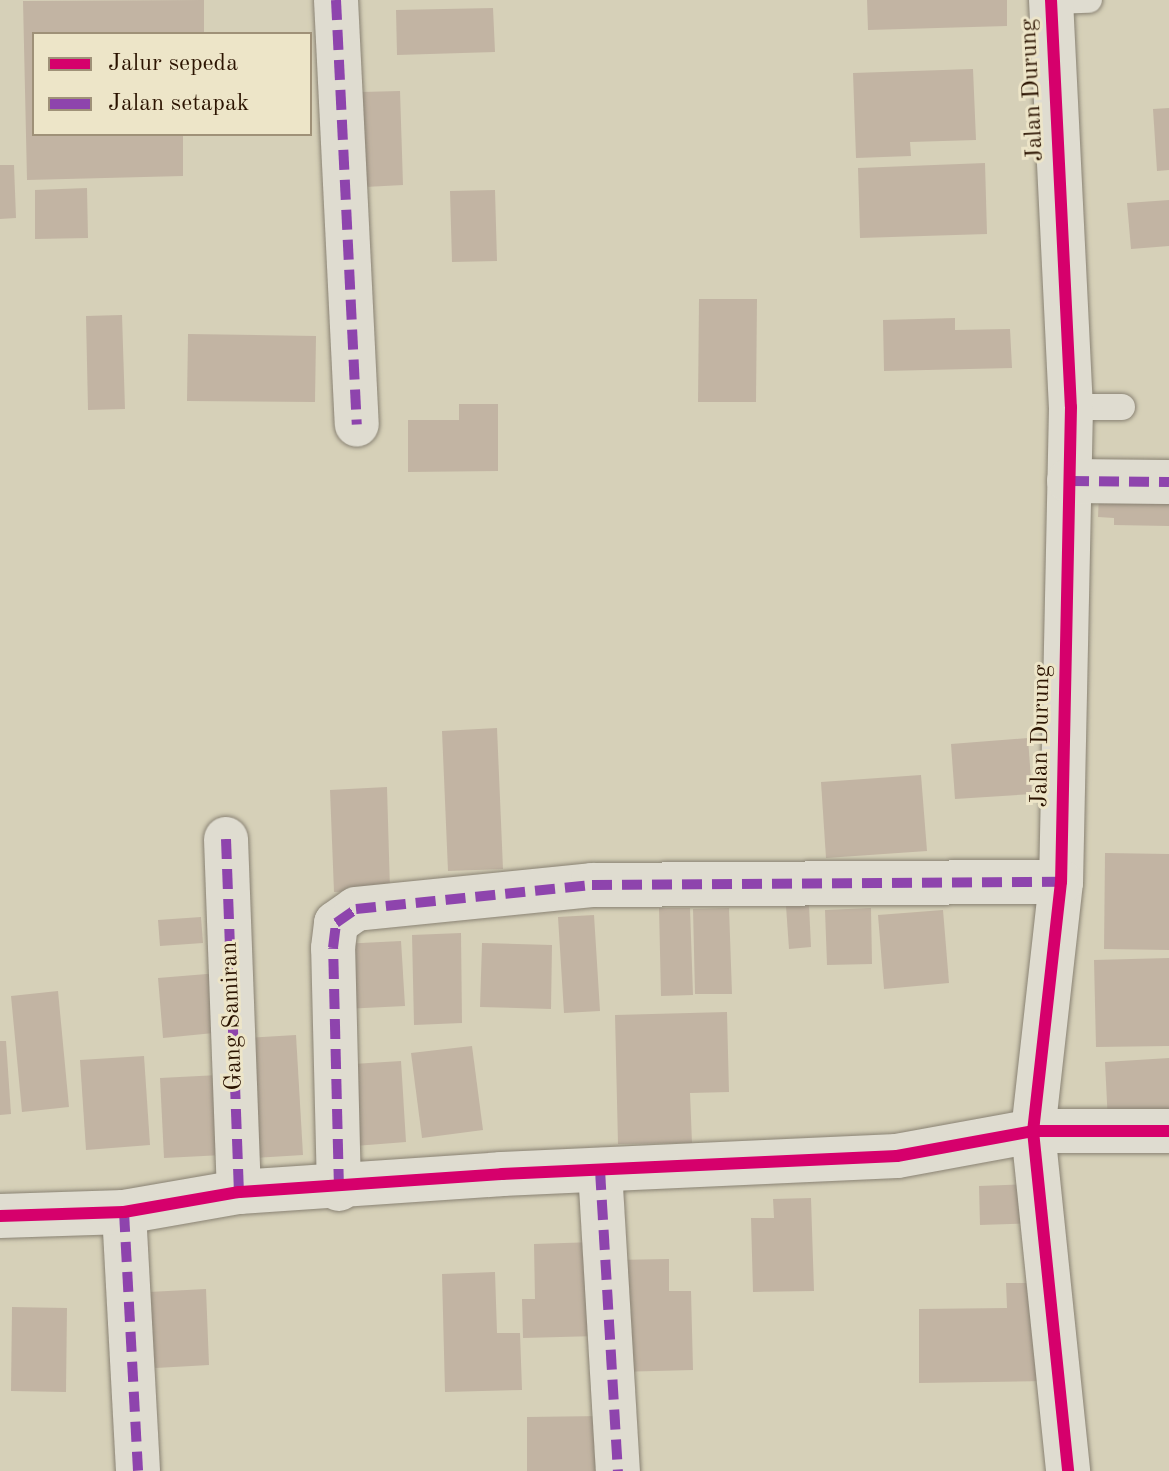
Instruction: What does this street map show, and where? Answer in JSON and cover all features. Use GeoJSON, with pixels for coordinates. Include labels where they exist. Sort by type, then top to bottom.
{"type":"FeatureCollection","features":[{"type":"Feature","properties":{"kind":"street"},"geometry":{"type":"LineString","coordinates":[[336,0],[357,424]]}},
{"type":"Feature","properties":{"kind":"street","name":"Jalan Durung"},"geometry":{"type":"LineString","coordinates":[[1051,0],[1071,407],[1061,882],[1033,1131],[1068,1471]]}},
{"type":"Feature","properties":{"kind":"street"},"geometry":{"type":"LineString","coordinates":[[1069,481],[1169,482]]}},
{"type":"Feature","properties":{"kind":"street","name":"Gang Samiran"},"geometry":{"type":"LineString","coordinates":[[226,839],[239,1192]]}},
{"type":"Feature","properties":{"kind":"street"},"geometry":{"type":"LineString","coordinates":[[339,1189],[333,948],[336,923],[356,909],[592,885],[1061,882]]}},
{"type":"Feature","properties":{"kind":"street"},"geometry":{"type":"LineString","coordinates":[[0,1216],[124,1212],[239,1192],[339,1189],[600,1170],[897,1156],[1033,1131],[1169,1131]]}},
{"type":"Feature","properties":{"kind":"street"},"geometry":{"type":"LineString","coordinates":[[600,1170],[618,1471]]}},
{"type":"Feature","properties":{"kind":"street"},"geometry":{"type":"LineString","coordinates":[[124,1212],[138,1471]]}},
{"type":"Feature","properties":{"kind":"lane"},"geometry":{"type":"LineString","coordinates":[[1051,0],[1089,0]]}},
{"type":"Feature","properties":{"kind":"lane"},"geometry":{"type":"LineString","coordinates":[[1071,407],[1122,407]]}},
{"type":"Feature","properties":{"kind":"building"},"geometry":{"type":"Polygon","coordinates":[[[204,0],[204,32],[32,32],[32,136],[183,136],[183,176],[27,180],[23,1],[204,0]]]}},
{"type":"Feature","properties":{"kind":"building"},"geometry":{"type":"Polygon","coordinates":[[[867,0],[1007,0],[1007,26],[868,30],[867,0]]]}},
{"type":"Feature","properties":{"kind":"building"},"geometry":{"type":"Polygon","coordinates":[[[493,8],[495,52],[397,55],[396,10],[493,8]]]}},
{"type":"Feature","properties":{"kind":"building"},"geometry":{"type":"Polygon","coordinates":[[[973,69],[976,140],[910,142],[911,156],[856,158],[853,73],[973,69]]]}},
{"type":"Feature","properties":{"kind":"building"},"geometry":{"type":"Polygon","coordinates":[[[400,91],[403,185],[365,187],[362,92],[400,91]]]}},
{"type":"Feature","properties":{"kind":"building"},"geometry":{"type":"Polygon","coordinates":[[[1169,108],[1169,170],[1157,171],[1153,109],[1169,108]]]}},
{"type":"Feature","properties":{"kind":"building"},"geometry":{"type":"Polygon","coordinates":[[[985,163],[987,234],[860,238],[858,168],[985,163]]]}},
{"type":"Feature","properties":{"kind":"building"},"geometry":{"type":"Polygon","coordinates":[[[0,165],[14,165],[16,218],[0,219],[0,165]]]}},
{"type":"Feature","properties":{"kind":"building"},"geometry":{"type":"Polygon","coordinates":[[[87,188],[88,238],[35,239],[35,190],[87,188]]]}},
{"type":"Feature","properties":{"kind":"building"},"geometry":{"type":"Polygon","coordinates":[[[495,190],[497,261],[452,262],[450,191],[495,190]]]}},
{"type":"Feature","properties":{"kind":"building"},"geometry":{"type":"Polygon","coordinates":[[[1169,200],[1169,246],[1131,249],[1127,203],[1169,200]]]}},
{"type":"Feature","properties":{"kind":"building"},"geometry":{"type":"Polygon","coordinates":[[[699,299],[757,299],[756,402],[698,402],[699,299]]]}},
{"type":"Feature","properties":{"kind":"building"},"geometry":{"type":"Polygon","coordinates":[[[122,315],[125,409],[88,410],[86,316],[122,315]]]}},
{"type":"Feature","properties":{"kind":"building"},"geometry":{"type":"Polygon","coordinates":[[[955,318],[955,330],[1010,329],[1012,368],[884,371],[883,320],[955,318]]]}},
{"type":"Feature","properties":{"kind":"building"},"geometry":{"type":"Polygon","coordinates":[[[188,334],[316,336],[315,402],[187,401],[188,334]]]}},
{"type":"Feature","properties":{"kind":"building"},"geometry":{"type":"Polygon","coordinates":[[[459,404],[498,404],[498,471],[408,472],[408,420],[459,420],[459,404]]]}},
{"type":"Feature","properties":{"kind":"building"},"geometry":{"type":"Polygon","coordinates":[[[1169,487],[1169,526],[1114,525],[1114,518],[1098,517],[1099,495],[1169,487]]]}},
{"type":"Feature","properties":{"kind":"building"},"geometry":{"type":"Polygon","coordinates":[[[497,728],[503,869],[448,871],[442,731],[497,728]]]}},
{"type":"Feature","properties":{"kind":"building"},"geometry":{"type":"Polygon","coordinates":[[[1028,738],[1032,794],[955,799],[951,744],[1028,738]]]}},
{"type":"Feature","properties":{"kind":"building"},"geometry":{"type":"Polygon","coordinates":[[[921,775],[927,851],[826,858],[821,782],[921,775]]]}},
{"type":"Feature","properties":{"kind":"building"},"geometry":{"type":"Polygon","coordinates":[[[387,787],[390,890],[334,892],[330,790],[387,787]]]}},
{"type":"Feature","properties":{"kind":"building"},"geometry":{"type":"Polygon","coordinates":[[[1105,853],[1169,854],[1169,950],[1104,949],[1105,853]]]}},
{"type":"Feature","properties":{"kind":"building"},"geometry":{"type":"Polygon","coordinates":[[[809,905],[811,947],[789,949],[786,906],[809,905]]]}},
{"type":"Feature","properties":{"kind":"building"},"geometry":{"type":"Polygon","coordinates":[[[659,908],[690,908],[693,995],[661,996],[659,908]]]}},
{"type":"Feature","properties":{"kind":"building"},"geometry":{"type":"Polygon","coordinates":[[[729,908],[732,994],[695,994],[693,909],[729,908]]]}},
{"type":"Feature","properties":{"kind":"building"},"geometry":{"type":"Polygon","coordinates":[[[871,908],[872,964],[827,965],[825,910],[871,908]]]}},
{"type":"Feature","properties":{"kind":"building"},"geometry":{"type":"Polygon","coordinates":[[[943,910],[949,983],[884,989],[878,915],[943,910]]]}},
{"type":"Feature","properties":{"kind":"building"},"geometry":{"type":"Polygon","coordinates":[[[594,915],[600,1011],[564,1013],[558,917],[594,915]]]}},
{"type":"Feature","properties":{"kind":"building"},"geometry":{"type":"Polygon","coordinates":[[[201,917],[203,943],[160,946],[158,920],[201,917]]]}},
{"type":"Feature","properties":{"kind":"building"},"geometry":{"type":"Polygon","coordinates":[[[461,933],[462,1023],[414,1025],[412,935],[461,933]]]}},
{"type":"Feature","properties":{"kind":"building"},"geometry":{"type":"Polygon","coordinates":[[[401,941],[405,1006],[344,1009],[341,944],[401,941]]]}},
{"type":"Feature","properties":{"kind":"building"},"geometry":{"type":"Polygon","coordinates":[[[482,943],[552,945],[551,1009],[480,1007],[482,943]]]}},
{"type":"Feature","properties":{"kind":"building"},"geometry":{"type":"Polygon","coordinates":[[[1169,958],[1169,1046],[1096,1047],[1094,960],[1169,958]]]}},
{"type":"Feature","properties":{"kind":"building"},"geometry":{"type":"Polygon","coordinates":[[[219,973],[224,1032],[163,1038],[158,978],[219,973]]]}},
{"type":"Feature","properties":{"kind":"building"},"geometry":{"type":"Polygon","coordinates":[[[58,991],[69,1107],[22,1112],[11,996],[58,991]]]}},
{"type":"Feature","properties":{"kind":"building"},"geometry":{"type":"Polygon","coordinates":[[[727,1012],[729,1092],[690,1093],[692,1143],[618,1144],[615,1015],[727,1012]]]}},
{"type":"Feature","properties":{"kind":"building"},"geometry":{"type":"Polygon","coordinates":[[[296,1035],[303,1155],[254,1158],[247,1038],[296,1035]]]}},
{"type":"Feature","properties":{"kind":"building"},"geometry":{"type":"Polygon","coordinates":[[[0,1041],[6,1041],[11,1114],[0,1115],[0,1041]]]}},
{"type":"Feature","properties":{"kind":"building"},"geometry":{"type":"Polygon","coordinates":[[[472,1046],[483,1130],[422,1138],[411,1053],[472,1046]]]}},
{"type":"Feature","properties":{"kind":"building"},"geometry":{"type":"Polygon","coordinates":[[[144,1056],[150,1145],[86,1150],[80,1060],[144,1056]]]}},
{"type":"Feature","properties":{"kind":"building"},"geometry":{"type":"Polygon","coordinates":[[[1169,1058],[1169,1119],[1108,1123],[1105,1062],[1169,1058]]]}},
{"type":"Feature","properties":{"kind":"building"},"geometry":{"type":"Polygon","coordinates":[[[401,1061],[406,1142],[342,1147],[337,1065],[401,1061]]]}},
{"type":"Feature","properties":{"kind":"building"},"geometry":{"type":"Polygon","coordinates":[[[219,1075],[223,1155],[164,1158],[160,1078],[219,1075]]]}},
{"type":"Feature","properties":{"kind":"building"},"geometry":{"type":"Polygon","coordinates":[[[1035,1184],[1036,1223],[980,1225],[979,1186],[1035,1184]]]}},
{"type":"Feature","properties":{"kind":"building"},"geometry":{"type":"Polygon","coordinates":[[[811,1198],[814,1291],[753,1292],[751,1218],[774,1218],[773,1199],[811,1198]]]}},
{"type":"Feature","properties":{"kind":"building"},"geometry":{"type":"Polygon","coordinates":[[[595,1242],[598,1336],[523,1338],[522,1299],[535,1299],[534,1244],[595,1242]]]}},
{"type":"Feature","properties":{"kind":"building"},"geometry":{"type":"Polygon","coordinates":[[[669,1259],[669,1291],[691,1291],[693,1370],[616,1372],[613,1260],[669,1259]]]}},
{"type":"Feature","properties":{"kind":"building"},"geometry":{"type":"Polygon","coordinates":[[[495,1272],[497,1333],[520,1333],[522,1390],[445,1392],[442,1274],[495,1272]]]}},
{"type":"Feature","properties":{"kind":"building"},"geometry":{"type":"Polygon","coordinates":[[[1006,1283],[1048,1283],[1048,1381],[919,1383],[919,1309],[1007,1308],[1006,1283]]]}},
{"type":"Feature","properties":{"kind":"building"},"geometry":{"type":"Polygon","coordinates":[[[206,1289],[209,1365],[138,1369],[149,1292],[206,1289]]]}},
{"type":"Feature","properties":{"kind":"building"},"geometry":{"type":"Polygon","coordinates":[[[12,1307],[67,1308],[66,1392],[11,1391],[12,1307]]]}},
{"type":"Feature","properties":{"kind":"building"},"geometry":{"type":"Polygon","coordinates":[[[602,1416],[602,1471],[527,1471],[527,1417],[602,1416]]]}},
{"type":"Feature","properties":{"kind":"marked path"},"geometry":{"type":"LineString","coordinates":[[336,0],[357,424]]}},
{"type":"Feature","properties":{"kind":"marked path"},"geometry":{"type":"LineString","coordinates":[[1069,481],[1169,482]]}},
{"type":"Feature","properties":{"kind":"marked path"},"geometry":{"type":"LineString","coordinates":[[226,839],[239,1192]]}},
{"type":"Feature","properties":{"kind":"marked path"},"geometry":{"type":"LineString","coordinates":[[339,1189],[333,948],[336,923],[356,909],[592,885],[1061,882]]}},
{"type":"Feature","properties":{"kind":"marked path"},"geometry":{"type":"LineString","coordinates":[[600,1170],[618,1471]]}},
{"type":"Feature","properties":{"kind":"marked path"},"geometry":{"type":"LineString","coordinates":[[124,1212],[138,1471]]}},
{"type":"Feature","properties":{"kind":"cycle path"},"geometry":{"type":"LineString","coordinates":[[1051,0],[1071,407],[1061,882],[1033,1131],[1068,1471]]}},
{"type":"Feature","properties":{"kind":"cycle path"},"geometry":{"type":"LineString","coordinates":[[0,1216],[124,1212],[239,1192],[502,1174],[897,1156],[1033,1131],[1169,1131]]}}]}
